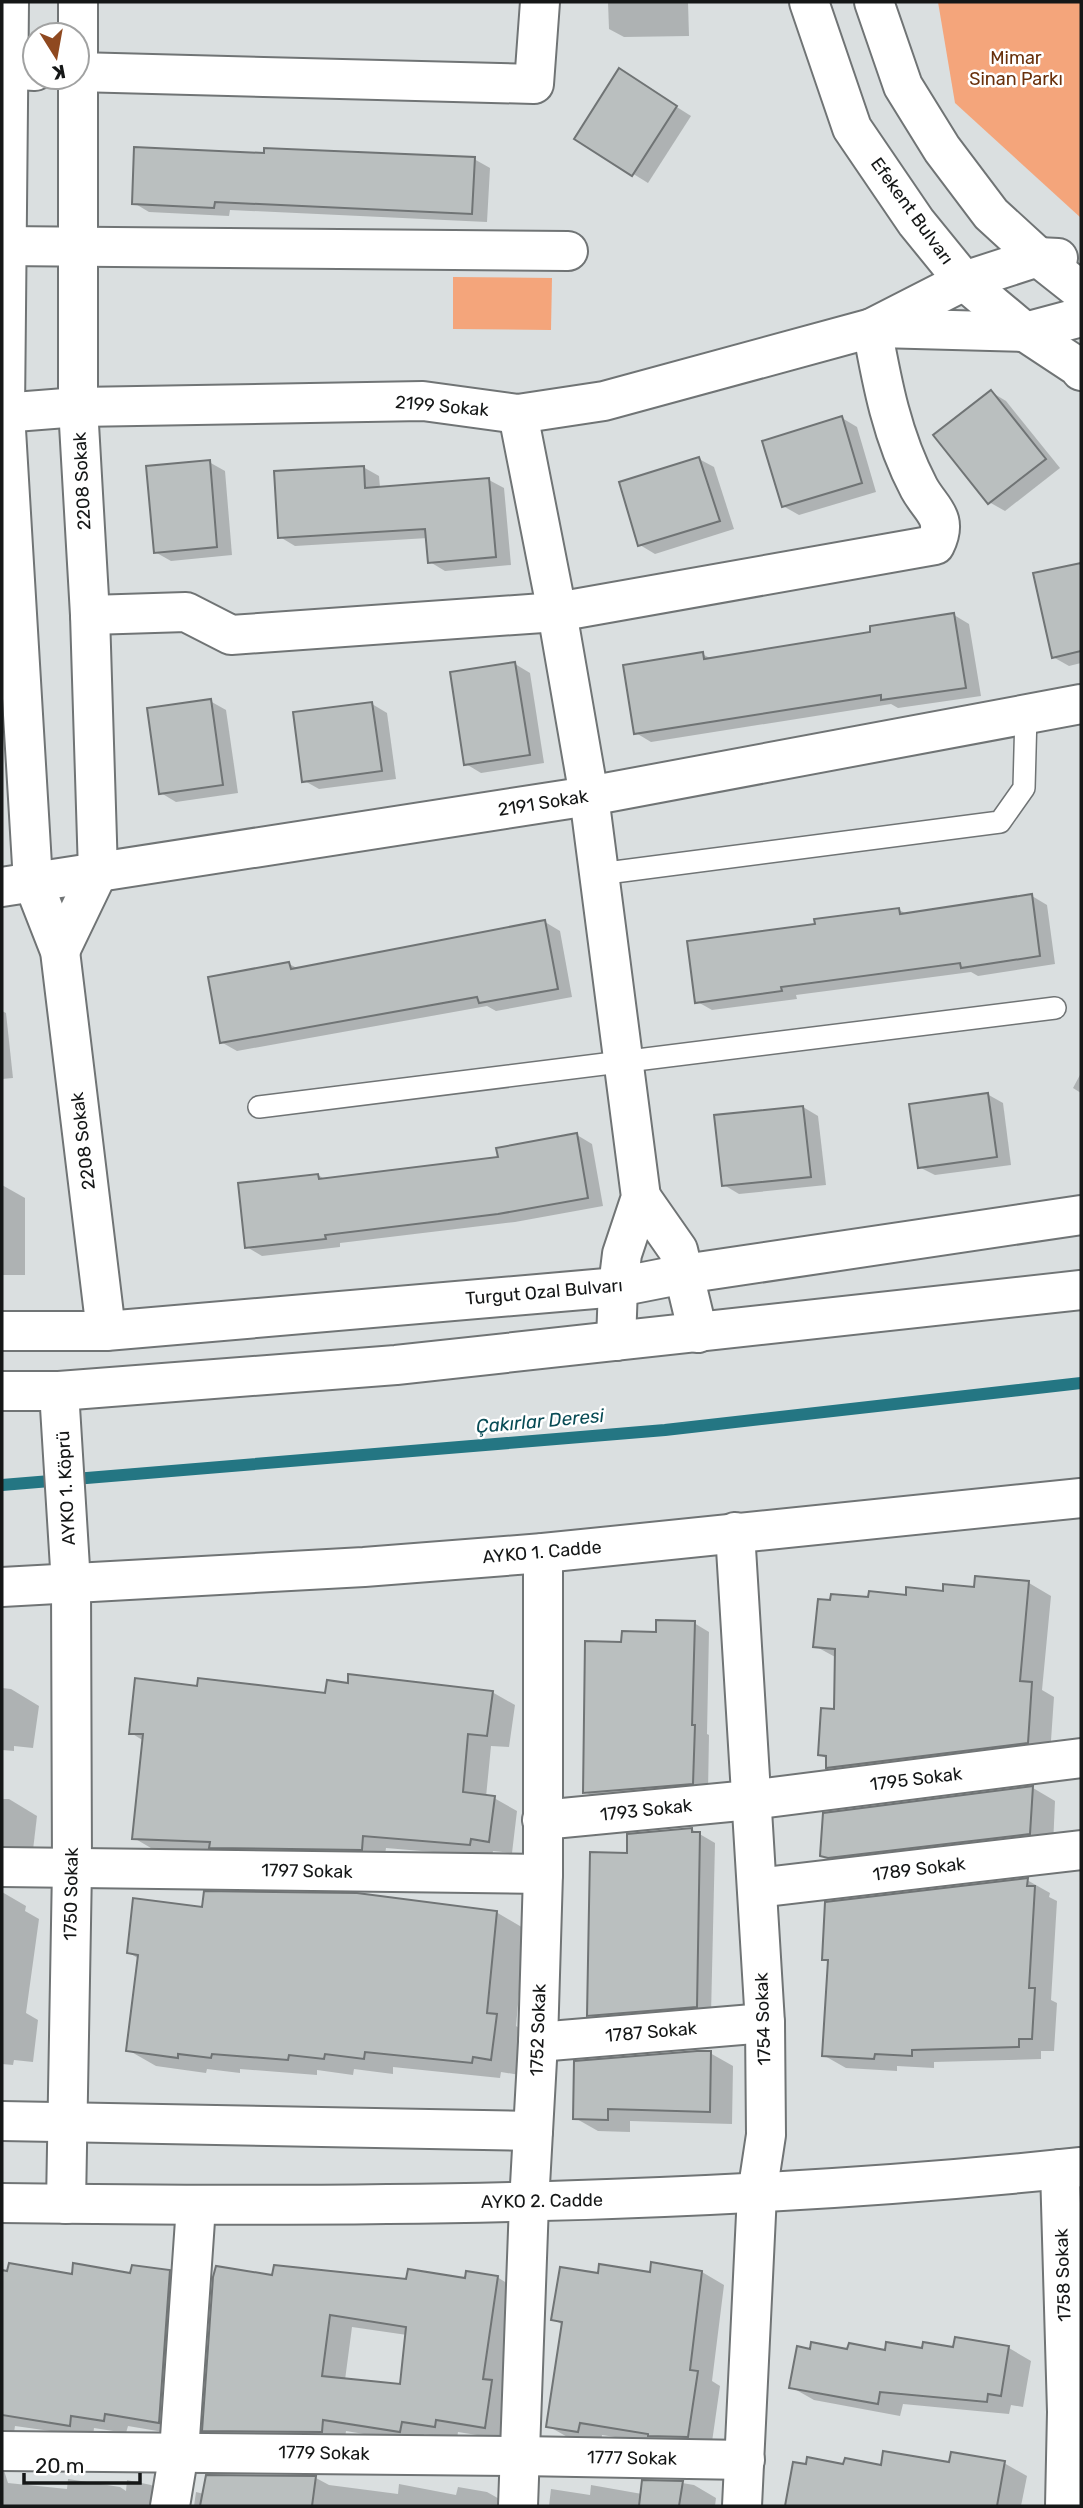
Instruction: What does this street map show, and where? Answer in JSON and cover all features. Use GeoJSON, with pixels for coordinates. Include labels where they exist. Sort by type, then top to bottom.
{"type":"FeatureCollection","features":[{"type":"Feature","properties":{"kind":"street","name":"2208 Sokak"},"geometry":{"type":"LineString","coordinates":[[9,2],[15,70],[3,246],[3,413],[17,884],[60,951],[106,1331]]}},
{"type":"Feature","properties":{"kind":"street","name":"2208 Sokak"},"geometry":{"type":"LineString","coordinates":[[78,2],[78,21]]}},
{"type":"Feature","properties":{"kind":"street"},"geometry":{"type":"LineString","coordinates":[[91,72],[534,84],[540,2]]}},
{"type":"Feature","properties":{"kind":"street","name":"Efekent Bulvarı"},"geometry":{"type":"LineString","coordinates":[[808,2],[852,128],[916,222],[964,281],[1025,332],[1081,371]]}},
{"type":"Feature","properties":{"kind":"street"},"geometry":{"type":"LineString","coordinates":[[874,2],[903,86],[942,149],[991,214],[1038,257],[1081,291]]}},
{"type":"Feature","properties":{"kind":"street","name":"2208 Sokak"},"geometry":{"type":"LineString","coordinates":[[60,951],[98,872],[90,615],[78,407],[78,91]]}},
{"type":"Feature","properties":{"kind":"street"},"geometry":{"type":"LineString","coordinates":[[3,246],[568,251]]}},
{"type":"Feature","properties":{"kind":"street"},"geometry":{"type":"LineString","coordinates":[[872,328],[964,281],[1038,257],[1081,260]]}},
{"type":"Feature","properties":{"kind":"street"},"geometry":{"type":"LineString","coordinates":[[872,328],[1025,332],[1081,317]]}},
{"type":"Feature","properties":{"kind":"street"},"geometry":{"type":"LineString","coordinates":[[90,615],[186,612],[231,635],[557,612],[935,545],[941,533],[938,513],[920,490],[900,448],[883,390],[872,328]]}},
{"type":"Feature","properties":{"kind":"street","name":"2199 Sokak"},"geometry":{"type":"LineString","coordinates":[[3,413],[78,407],[423,401],[519,414],[604,401],[872,328]]}},
{"type":"Feature","properties":{"kind":"street"},"geometry":{"type":"LineString","coordinates":[[519,414],[589,796],[641,1197],[622,1254],[616,1341]]}},
{"type":"Feature","properties":{"kind":"street","name":"2191 Sokak"},"geometry":{"type":"LineString","coordinates":[[17,884],[589,796],[1081,704]]}},
{"type":"Feature","properties":{"kind":"street"},"geometry":{"type":"LineString","coordinates":[[641,1197],[678,1250],[698,1333]]}},
{"type":"Feature","properties":{"kind":"street","name":"Turgut Ozal Bulvarı"},"geometry":{"type":"LineString","coordinates":[[2,1331],[106,1331],[618,1287],[684,1274],[1081,1215]]}},
{"type":"Feature","properties":{"kind":"street"},"geometry":{"type":"LineString","coordinates":[[2,1391],[59,1391],[396,1365],[1081,1290]]}},
{"type":"Feature","properties":{"kind":"street","name":"AYKO 1. Köprü"},"geometry":{"type":"LineString","coordinates":[[59,1391],[65,1450],[71,1584]]}},
{"type":"Feature","properties":{"kind":"street","name":"AYKO 1. Cadde"},"geometry":{"type":"LineString","coordinates":[[2,1587],[364,1567],[544,1553],[1081,1498]]}},
{"type":"Feature","properties":{"kind":"street","name":"1754 Sokak"},"geometry":{"type":"LineString","coordinates":[[735,1532],[765,2023],[766,2136],[757,2194],[742,2506]]}},
{"type":"Feature","properties":{"kind":"street","name":"1752 Sokak"},"geometry":{"type":"LineString","coordinates":[[518,2506],[543,1874],[544,1553]]}},
{"type":"Feature","properties":{"kind":"street","name":"1750 Sokak"},"geometry":{"type":"LineString","coordinates":[[66,2204],[72,1868],[71,1584]]}},
{"type":"Feature","properties":{"kind":"street","name":"1795 Sokak"},"geometry":{"type":"LineString","coordinates":[[750,1800],[1081,1758]]}},
{"type":"Feature","properties":{"kind":"street","name":"1793 Sokak"},"geometry":{"type":"LineString","coordinates":[[542,1820],[750,1800]]}},
{"type":"Feature","properties":{"kind":"street","name":"1789 Sokak"},"geometry":{"type":"LineString","coordinates":[[757,1888],[1081,1850]]}},
{"type":"Feature","properties":{"kind":"street","name":"1797 Sokak"},"geometry":{"type":"LineString","coordinates":[[2,1867],[543,1874]]}},
{"type":"Feature","properties":{"kind":"street","name":"1787 Sokak"},"geometry":{"type":"LineString","coordinates":[[538,2042],[765,2023]]}},
{"type":"Feature","properties":{"kind":"street"},"geometry":{"type":"LineString","coordinates":[[2,2121],[533,2131]]}},
{"type":"Feature","properties":{"kind":"street","name":"AYKO 2. Cadde"},"geometry":{"type":"LineString","coordinates":[[2,2203],[196,2206],[529,2203],[757,2194],[1071,2168]]}},
{"type":"Feature","properties":{"kind":"street","name":"1758 Sokak"},"geometry":{"type":"LineString","coordinates":[[1065,2506],[1074,2413],[1071,2168]]}},
{"type":"Feature","properties":{"kind":"street"},"geometry":{"type":"LineString","coordinates":[[170,2506],[179,2452],[196,2206]]}},
{"type":"Feature","properties":{"kind":"street","name":"1779 Sokak"},"geometry":{"type":"LineString","coordinates":[[2,2451],[520,2456]]}},
{"type":"Feature","properties":{"kind":"street","name":"1777 Sokak"},"geometry":{"type":"LineString","coordinates":[[520,2456],[745,2460]]}},
{"type":"Feature","properties":{"kind":"lane"},"geometry":{"type":"LineString","coordinates":[[599,874],[1000,822],[1024,788],[1026,714]]}},
{"type":"Feature","properties":{"kind":"lane"},"geometry":{"type":"LineString","coordinates":[[259,1107],[1055,1008]]}},
{"type":"Feature","properties":{"kind":"green space","name":"Mimar Sinan Parkı"},"geometry":{"type":"Polygon","coordinates":[[[938,2],[1081,2],[1081,218],[955,103],[938,2]]]}},
{"type":"Feature","properties":{"kind":"green space"},"geometry":{"type":"Polygon","coordinates":[[[453,277],[552,278],[551,330],[453,329],[453,277]]]}},
{"type":"Feature","properties":{"kind":"building"},"geometry":{"type":"Polygon","coordinates":[[[619,68],[677,106],[632,176],[574,139],[619,68]]]}},
{"type":"Feature","properties":{"kind":"building"},"geometry":{"type":"Polygon","coordinates":[[[134,147],[264,153],[264,148],[475,157],[472,214],[215,202],[214,208],[132,204],[134,147]]]}},
{"type":"Feature","properties":{"kind":"building"},"geometry":{"type":"Polygon","coordinates":[[[991,390],[1046,459],[988,504],[933,435],[991,390]]]}},
{"type":"Feature","properties":{"kind":"building"},"geometry":{"type":"Polygon","coordinates":[[[842,416],[862,483],[782,507],[762,441],[842,416]]]}},
{"type":"Feature","properties":{"kind":"building"},"geometry":{"type":"Polygon","coordinates":[[[699,457],[720,521],[638,546],[619,482],[699,457]]]}},
{"type":"Feature","properties":{"kind":"building"},"geometry":{"type":"Polygon","coordinates":[[[210,460],[217,547],[154,553],[146,466],[210,460]]]}},
{"type":"Feature","properties":{"kind":"building"},"geometry":{"type":"Polygon","coordinates":[[[364,466],[365,488],[489,478],[496,557],[428,563],[425,529],[278,538],[274,471],[364,466]]]}},
{"type":"Feature","properties":{"kind":"building"},"geometry":{"type":"Polygon","coordinates":[[[1081,563],[1081,651],[1052,658],[1033,573],[1081,563]]]}},
{"type":"Feature","properties":{"kind":"building"},"geometry":{"type":"Polygon","coordinates":[[[954,613],[966,688],[881,700],[881,695],[634,734],[623,665],[703,652],[704,659],[870,632],[870,626],[954,613]]]}},
{"type":"Feature","properties":{"kind":"building"},"geometry":{"type":"Polygon","coordinates":[[[515,662],[530,755],[464,765],[450,672],[515,662]]]}},
{"type":"Feature","properties":{"kind":"building"},"geometry":{"type":"Polygon","coordinates":[[[211,699],[223,785],[159,794],[147,708],[211,699]]]}},
{"type":"Feature","properties":{"kind":"building"},"geometry":{"type":"Polygon","coordinates":[[[372,702],[382,771],[302,782],[293,712],[372,702]]]}},
{"type":"Feature","properties":{"kind":"building"},"geometry":{"type":"Polygon","coordinates":[[[1032,894],[1040,956],[961,968],[960,963],[781,987],[782,991],[695,1003],[687,941],[815,924],[814,919],[899,908],[900,914],[1032,894]]]}},
{"type":"Feature","properties":{"kind":"building"},"geometry":{"type":"Polygon","coordinates":[[[545,920],[558,989],[479,1003],[477,997],[220,1043],[208,977],[289,962],[291,969],[545,920]]]}},
{"type":"Feature","properties":{"kind":"building"},"geometry":{"type":"Polygon","coordinates":[[[988,1093],[997,1157],[918,1168],[909,1104],[988,1093]]]}},
{"type":"Feature","properties":{"kind":"building"},"geometry":{"type":"Polygon","coordinates":[[[803,1106],[811,1177],[722,1186],[714,1115],[803,1106]]]}},
{"type":"Feature","properties":{"kind":"building"},"geometry":{"type":"Polygon","coordinates":[[[577,1133],[588,1198],[498,1214],[325,1235],[326,1239],[245,1248],[238,1183],[318,1174],[319,1179],[498,1157],[496,1148],[577,1133]]]}},
{"type":"Feature","properties":{"kind":"building"},"geometry":{"type":"Polygon","coordinates":[[[975,1576],[1029,1581],[1020,1681],[1032,1682],[1028,1743],[826,1768],[826,1756],[818,1755],[821,1708],[834,1709],[835,1649],[813,1647],[818,1599],[830,1600],[831,1594],[868,1597],[869,1591],[906,1595],[906,1587],[943,1591],[943,1584],[974,1587],[975,1576]]]}},
{"type":"Feature","properties":{"kind":"building"},"geometry":{"type":"Polygon","coordinates":[[[656,1620],[695,1621],[693,1784],[583,1793],[585,1641],[621,1642],[622,1631],[656,1632],[656,1620]]]}},
{"type":"Feature","properties":{"kind":"building"},"geometry":{"type":"Polygon","coordinates":[[[348,1674],[493,1691],[487,1736],[468,1734],[463,1792],[495,1796],[489,1842],[471,1839],[470,1845],[363,1836],[362,1850],[209,1848],[210,1842],[132,1839],[143,1734],[129,1734],[135,1678],[197,1686],[198,1678],[325,1693],[327,1680],[348,1683],[348,1674]]]}},
{"type":"Feature","properties":{"kind":"building"},"geometry":{"type":"Polygon","coordinates":[[[1033,1786],[1030,1834],[828,1858],[820,1856],[823,1813],[1033,1786]]]}},
{"type":"Feature","properties":{"kind":"building"},"geometry":{"type":"Polygon","coordinates":[[[692,1828],[692,1832],[700,1832],[697,2007],[587,2016],[590,1852],[627,1853],[627,1834],[692,1828]]]}},
{"type":"Feature","properties":{"kind":"building"},"geometry":{"type":"Polygon","coordinates":[[[1028,1878],[1027,1886],[1035,1886],[1029,1988],[1035,1988],[1032,2039],[1019,2039],[1019,2047],[912,2050],[912,2056],[875,2054],[874,2059],[822,2056],[828,1960],[822,1960],[825,1902],[1028,1878]]]}},
{"type":"Feature","properties":{"kind":"building"},"geometry":{"type":"Polygon","coordinates":[[[204,1891],[357,1893],[497,1911],[487,2013],[497,2014],[491,2060],[473,2057],[472,2063],[365,2052],[364,2059],[325,2054],[324,2059],[289,2055],[288,2060],[212,2054],[211,2058],[178,2054],[178,2058],[126,2051],[138,1955],[127,1953],[133,1898],[202,1907],[204,1891]]]}},
{"type":"Feature","properties":{"kind":"building"},"geometry":{"type":"Polygon","coordinates":[[[711,2051],[710,2112],[608,2109],[608,2120],[573,2119],[574,2061],[711,2051]]]}},
{"type":"Feature","properties":{"kind":"building"},"geometry":{"type":"Polygon","coordinates":[[[651,2262],[702,2271],[690,2370],[698,2371],[688,2437],[648,2436],[580,2423],[578,2432],[546,2427],[562,2322],[551,2320],[560,2267],[598,2273],[599,2264],[650,2272],[651,2262]]]}},
{"type":"Feature","properties":{"kind":"building"},"geometry":{"type":"Polygon","coordinates":[[[9,2263],[72,2274],[73,2263],[130,2273],[132,2265],[170,2270],[159,2423],[105,2414],[104,2421],[71,2416],[70,2426],[2,2415],[2,2270],[7,2271],[9,2263]]]}},
{"type":"Feature","properties":{"kind":"building"},"geometry":{"type":"Polygon","coordinates":[[[274,2265],[406,2279],[408,2269],[465,2278],[466,2271],[498,2276],[483,2379],[492,2380],[485,2428],[436,2420],[435,2427],[402,2422],[400,2432],[323,2420],[322,2432],[202,2431],[216,2266],[272,2275],[274,2265]],[[330,2315],[322,2376],[400,2384],[406,2327],[330,2315]]]}},
{"type":"Feature","properties":{"kind":"building"},"geometry":{"type":"Polygon","coordinates":[[[955,2337],[1009,2346],[1001,2396],[988,2394],[987,2402],[880,2392],[878,2404],[789,2388],[797,2346],[810,2349],[811,2342],[847,2349],[849,2343],[885,2350],[886,2342],[922,2348],[923,2342],[953,2347],[955,2337]]]}},
{"type":"Feature","properties":{"kind":"building"},"geometry":{"type":"Polygon","coordinates":[[[883,2451],[949,2462],[951,2452],[1005,2461],[997,2506],[785,2506],[793,2462],[806,2464],[807,2457],[843,2464],[845,2458],[881,2465],[883,2451]]]}},
{"type":"Feature","properties":{"kind":"building"},"geometry":{"type":"Polygon","coordinates":[[[206,2475],[316,2476],[312,2506],[200,2506],[206,2475]]]}},
{"type":"Feature","properties":{"kind":"building"},"geometry":{"type":"Polygon","coordinates":[[[642,2480],[683,2481],[679,2506],[639,2506],[642,2480]]]}},
{"type":"Feature","properties":{"kind":"waterway","name":"Çakırlar Deresi"},"geometry":{"type":"LineString","coordinates":[[2,1485],[665,1430],[1081,1383]]}}]}
